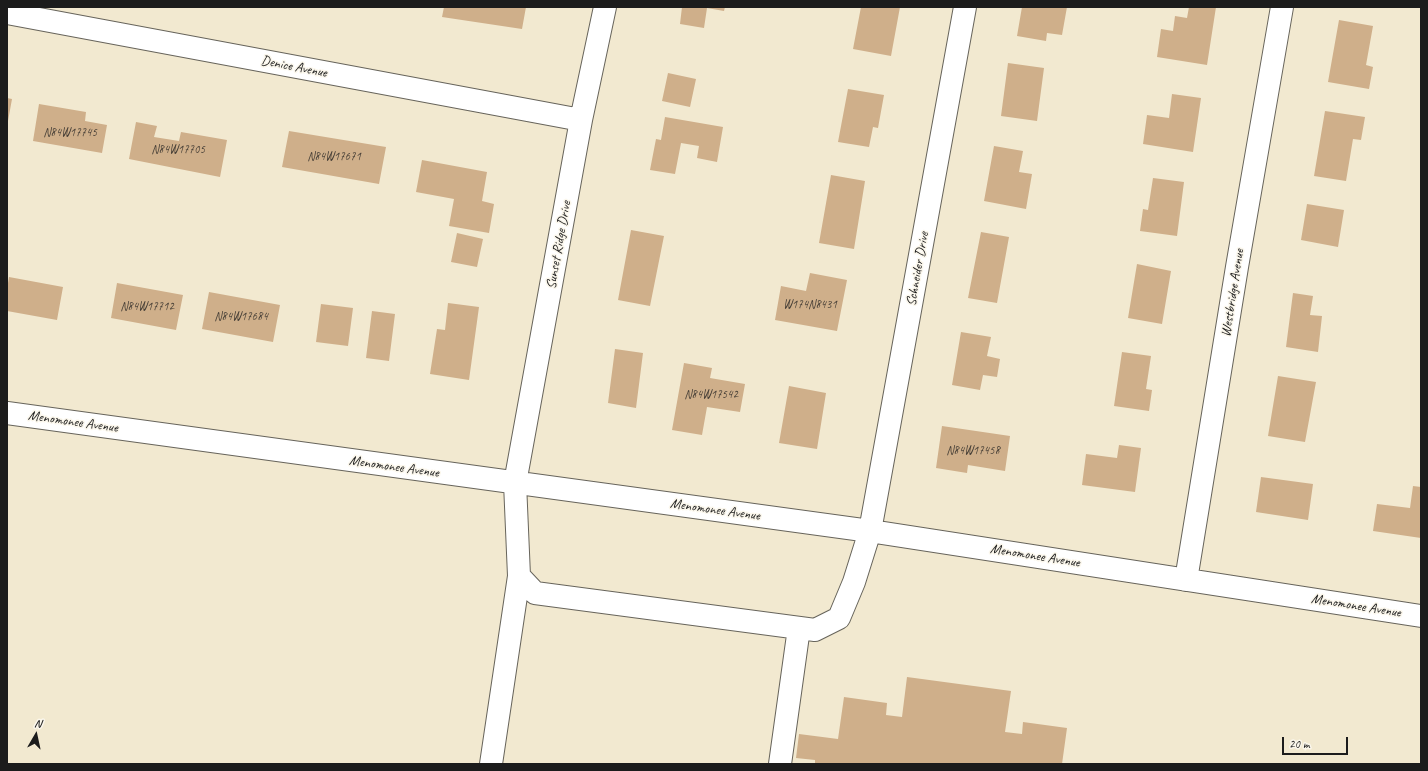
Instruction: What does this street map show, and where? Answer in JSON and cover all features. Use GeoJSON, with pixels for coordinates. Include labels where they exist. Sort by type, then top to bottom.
{"type":"FeatureCollection","features":[{"type":"Feature","properties":{"kind":"street","name":"Sunset Ridge Drive"},"geometry":{"type":"LineString","coordinates":[[491,764],[519,576],[515,483],[581,120],[605,7]]}},
{"type":"Feature","properties":{"kind":"street","name":"Schneider Drive"},"geometry":{"type":"LineString","coordinates":[[519,576],[535,593],[799,628],[816,630],[839,618],[854,582],[870,531],[965,7]]}},
{"type":"Feature","properties":{"kind":"street","name":"Westbridge Avenue"},"geometry":{"type":"LineString","coordinates":[[1186,580],[1238,259],[1282,7]]}},
{"type":"Feature","properties":{"kind":"street","name":"Denice Avenue"},"geometry":{"type":"LineString","coordinates":[[7,13],[581,120]]}},
{"type":"Feature","properties":{"kind":"street","name":"Menomonee Avenue"},"geometry":{"type":"LineString","coordinates":[[7,413],[870,531],[1421,616]]}},
{"type":"Feature","properties":{"kind":"street"},"geometry":{"type":"LineString","coordinates":[[780,764],[799,628]]}},
{"type":"Feature","properties":{"kind":"building"},"geometry":{"type":"Polygon","coordinates":[[[444,7],[526,7],[522,29],[442,17],[444,7]]]}},
{"type":"Feature","properties":{"kind":"building"},"geometry":{"type":"Polygon","coordinates":[[[682,7],[725,7],[724,11],[707,8],[704,28],[680,24],[682,7]]]}},
{"type":"Feature","properties":{"kind":"building"},"geometry":{"type":"Polygon","coordinates":[[[861,7],[900,7],[891,56],[853,49],[861,7]]]}},
{"type":"Feature","properties":{"kind":"building"},"geometry":{"type":"Polygon","coordinates":[[[1022,7],[1067,7],[1062,35],[1047,33],[1046,41],[1017,36],[1022,7]]]}},
{"type":"Feature","properties":{"kind":"building"},"geometry":{"type":"Polygon","coordinates":[[[1189,7],[1216,7],[1207,65],[1157,57],[1161,29],[1173,31],[1175,16],[1187,18],[1189,7]]]}},
{"type":"Feature","properties":{"kind":"building"},"geometry":{"type":"Polygon","coordinates":[[[1339,20],[1373,26],[1366,65],[1373,67],[1369,89],[1328,82],[1339,20]]]}},
{"type":"Feature","properties":{"kind":"building"},"geometry":{"type":"Polygon","coordinates":[[[1008,63],[1044,68],[1037,121],[1001,116],[1008,63]]]}},
{"type":"Feature","properties":{"kind":"building"},"geometry":{"type":"Polygon","coordinates":[[[668,73],[696,79],[690,107],[662,101],[668,73]]]}},
{"type":"Feature","properties":{"kind":"building"},"geometry":{"type":"Polygon","coordinates":[[[848,89],[884,95],[878,128],[873,127],[869,147],[838,142],[848,89]]]}},
{"type":"Feature","properties":{"kind":"building"},"geometry":{"type":"Polygon","coordinates":[[[1172,94],[1201,98],[1193,152],[1143,144],[1147,115],[1169,118],[1172,94]]]}},
{"type":"Feature","properties":{"kind":"building"},"geometry":{"type":"Polygon","coordinates":[[[7,98],[12,99],[8,121],[7,121],[7,98]]]}},
{"type":"Feature","properties":{"kind":"building"},"geometry":{"type":"Polygon","coordinates":[[[39,104],[86,112],[85,121],[107,125],[102,153],[33,141],[39,104]]]}},
{"type":"Feature","properties":{"kind":"building"},"geometry":{"type":"Polygon","coordinates":[[[1325,111],[1365,117],[1361,140],[1353,139],[1346,181],[1314,176],[1325,111]]]}},
{"type":"Feature","properties":{"kind":"building"},"geometry":{"type":"Polygon","coordinates":[[[665,117],[723,127],[717,162],[697,158],[699,146],[681,143],[675,174],[650,170],[656,139],[661,140],[665,117]]]}},
{"type":"Feature","properties":{"kind":"building"},"geometry":{"type":"Polygon","coordinates":[[[136,122],[157,126],[154,137],[179,141],[181,132],[227,140],[220,177],[129,159],[136,122]]]}},
{"type":"Feature","properties":{"kind":"building"},"geometry":{"type":"Polygon","coordinates":[[[289,131],[386,147],[379,184],[282,167],[289,131]]]}},
{"type":"Feature","properties":{"kind":"building"},"geometry":{"type":"Polygon","coordinates":[[[994,146],[1023,151],[1019,172],[1032,174],[1026,209],[984,201],[994,146]]]}},
{"type":"Feature","properties":{"kind":"building"},"geometry":{"type":"Polygon","coordinates":[[[422,160],[487,172],[482,201],[494,204],[489,233],[449,226],[454,199],[416,192],[422,160]]]}},
{"type":"Feature","properties":{"kind":"building"},"geometry":{"type":"Polygon","coordinates":[[[831,175],[865,181],[854,249],[819,243],[831,175]]]}},
{"type":"Feature","properties":{"kind":"building"},"geometry":{"type":"Polygon","coordinates":[[[1153,178],[1184,182],[1177,236],[1140,231],[1143,209],[1148,210],[1153,178]]]}},
{"type":"Feature","properties":{"kind":"building"},"geometry":{"type":"Polygon","coordinates":[[[1307,204],[1344,210],[1338,247],[1301,240],[1307,204]]]}},
{"type":"Feature","properties":{"kind":"building"},"geometry":{"type":"Polygon","coordinates":[[[631,230],[664,236],[650,306],[618,300],[631,230]]]}},
{"type":"Feature","properties":{"kind":"building"},"geometry":{"type":"Polygon","coordinates":[[[981,232],[1009,237],[997,303],[968,298],[981,232]]]}},
{"type":"Feature","properties":{"kind":"building"},"geometry":{"type":"Polygon","coordinates":[[[457,233],[483,239],[477,267],[451,262],[457,233]]]}},
{"type":"Feature","properties":{"kind":"building"},"geometry":{"type":"Polygon","coordinates":[[[1137,264],[1171,271],[1162,324],[1128,318],[1137,264]]]}},
{"type":"Feature","properties":{"kind":"building"},"geometry":{"type":"Polygon","coordinates":[[[810,273],[847,280],[837,331],[775,320],[781,286],[806,291],[810,273]]]}},
{"type":"Feature","properties":{"kind":"building"},"geometry":{"type":"Polygon","coordinates":[[[9,277],[63,287],[57,320],[7,311],[7,289],[9,277]]]}},
{"type":"Feature","properties":{"kind":"building"},"geometry":{"type":"Polygon","coordinates":[[[117,283],[183,295],[176,330],[111,318],[117,283]]]}},
{"type":"Feature","properties":{"kind":"building"},"geometry":{"type":"Polygon","coordinates":[[[209,292],[280,305],[273,342],[202,329],[209,292]]]}},
{"type":"Feature","properties":{"kind":"building"},"geometry":{"type":"Polygon","coordinates":[[[1293,293],[1313,296],[1310,315],[1322,316],[1318,352],[1286,347],[1293,293]]]}},
{"type":"Feature","properties":{"kind":"building"},"geometry":{"type":"Polygon","coordinates":[[[448,303],[479,307],[469,380],[430,374],[437,329],[445,330],[448,303]]]}},
{"type":"Feature","properties":{"kind":"building"},"geometry":{"type":"Polygon","coordinates":[[[321,304],[353,308],[348,346],[316,342],[321,304]]]}},
{"type":"Feature","properties":{"kind":"building"},"geometry":{"type":"Polygon","coordinates":[[[372,311],[395,314],[389,361],[366,358],[372,311]]]}},
{"type":"Feature","properties":{"kind":"building"},"geometry":{"type":"Polygon","coordinates":[[[961,332],[991,337],[987,356],[1000,359],[997,377],[983,375],[980,390],[952,385],[961,332]]]}},
{"type":"Feature","properties":{"kind":"building"},"geometry":{"type":"Polygon","coordinates":[[[615,349],[643,353],[636,408],[608,403],[615,349]]]}},
{"type":"Feature","properties":{"kind":"building"},"geometry":{"type":"Polygon","coordinates":[[[1122,352],[1151,356],[1146,389],[1152,390],[1149,411],[1114,406],[1122,352]]]}},
{"type":"Feature","properties":{"kind":"building"},"geometry":{"type":"Polygon","coordinates":[[[684,363],[712,368],[710,378],[745,384],[740,412],[707,407],[702,435],[672,430],[684,363]]]}},
{"type":"Feature","properties":{"kind":"building"},"geometry":{"type":"Polygon","coordinates":[[[1278,376],[1316,382],[1305,442],[1268,436],[1278,376]]]}},
{"type":"Feature","properties":{"kind":"building"},"geometry":{"type":"Polygon","coordinates":[[[789,386],[826,393],[817,449],[779,443],[789,386]]]}},
{"type":"Feature","properties":{"kind":"building"},"geometry":{"type":"Polygon","coordinates":[[[942,426],[1010,436],[1005,471],[968,465],[967,473],[936,468],[942,426]]]}},
{"type":"Feature","properties":{"kind":"building"},"geometry":{"type":"Polygon","coordinates":[[[1119,445],[1141,448],[1135,492],[1082,485],[1086,454],[1117,458],[1119,445]]]}},
{"type":"Feature","properties":{"kind":"building"},"geometry":{"type":"Polygon","coordinates":[[[1261,477],[1313,484],[1308,520],[1256,512],[1261,477]]]}},
{"type":"Feature","properties":{"kind":"building"},"geometry":{"type":"Polygon","coordinates":[[[1413,486],[1421,487],[1421,538],[1373,531],[1377,504],[1410,508],[1413,486]]]}},
{"type":"Feature","properties":{"kind":"building"},"geometry":{"type":"Polygon","coordinates":[[[907,677],[1011,691],[1005,732],[1022,734],[1023,722],[1067,728],[1062,764],[815,764],[815,760],[796,758],[799,734],[838,739],[844,697],[887,703],[886,715],[902,717],[907,677]]]}}]}
